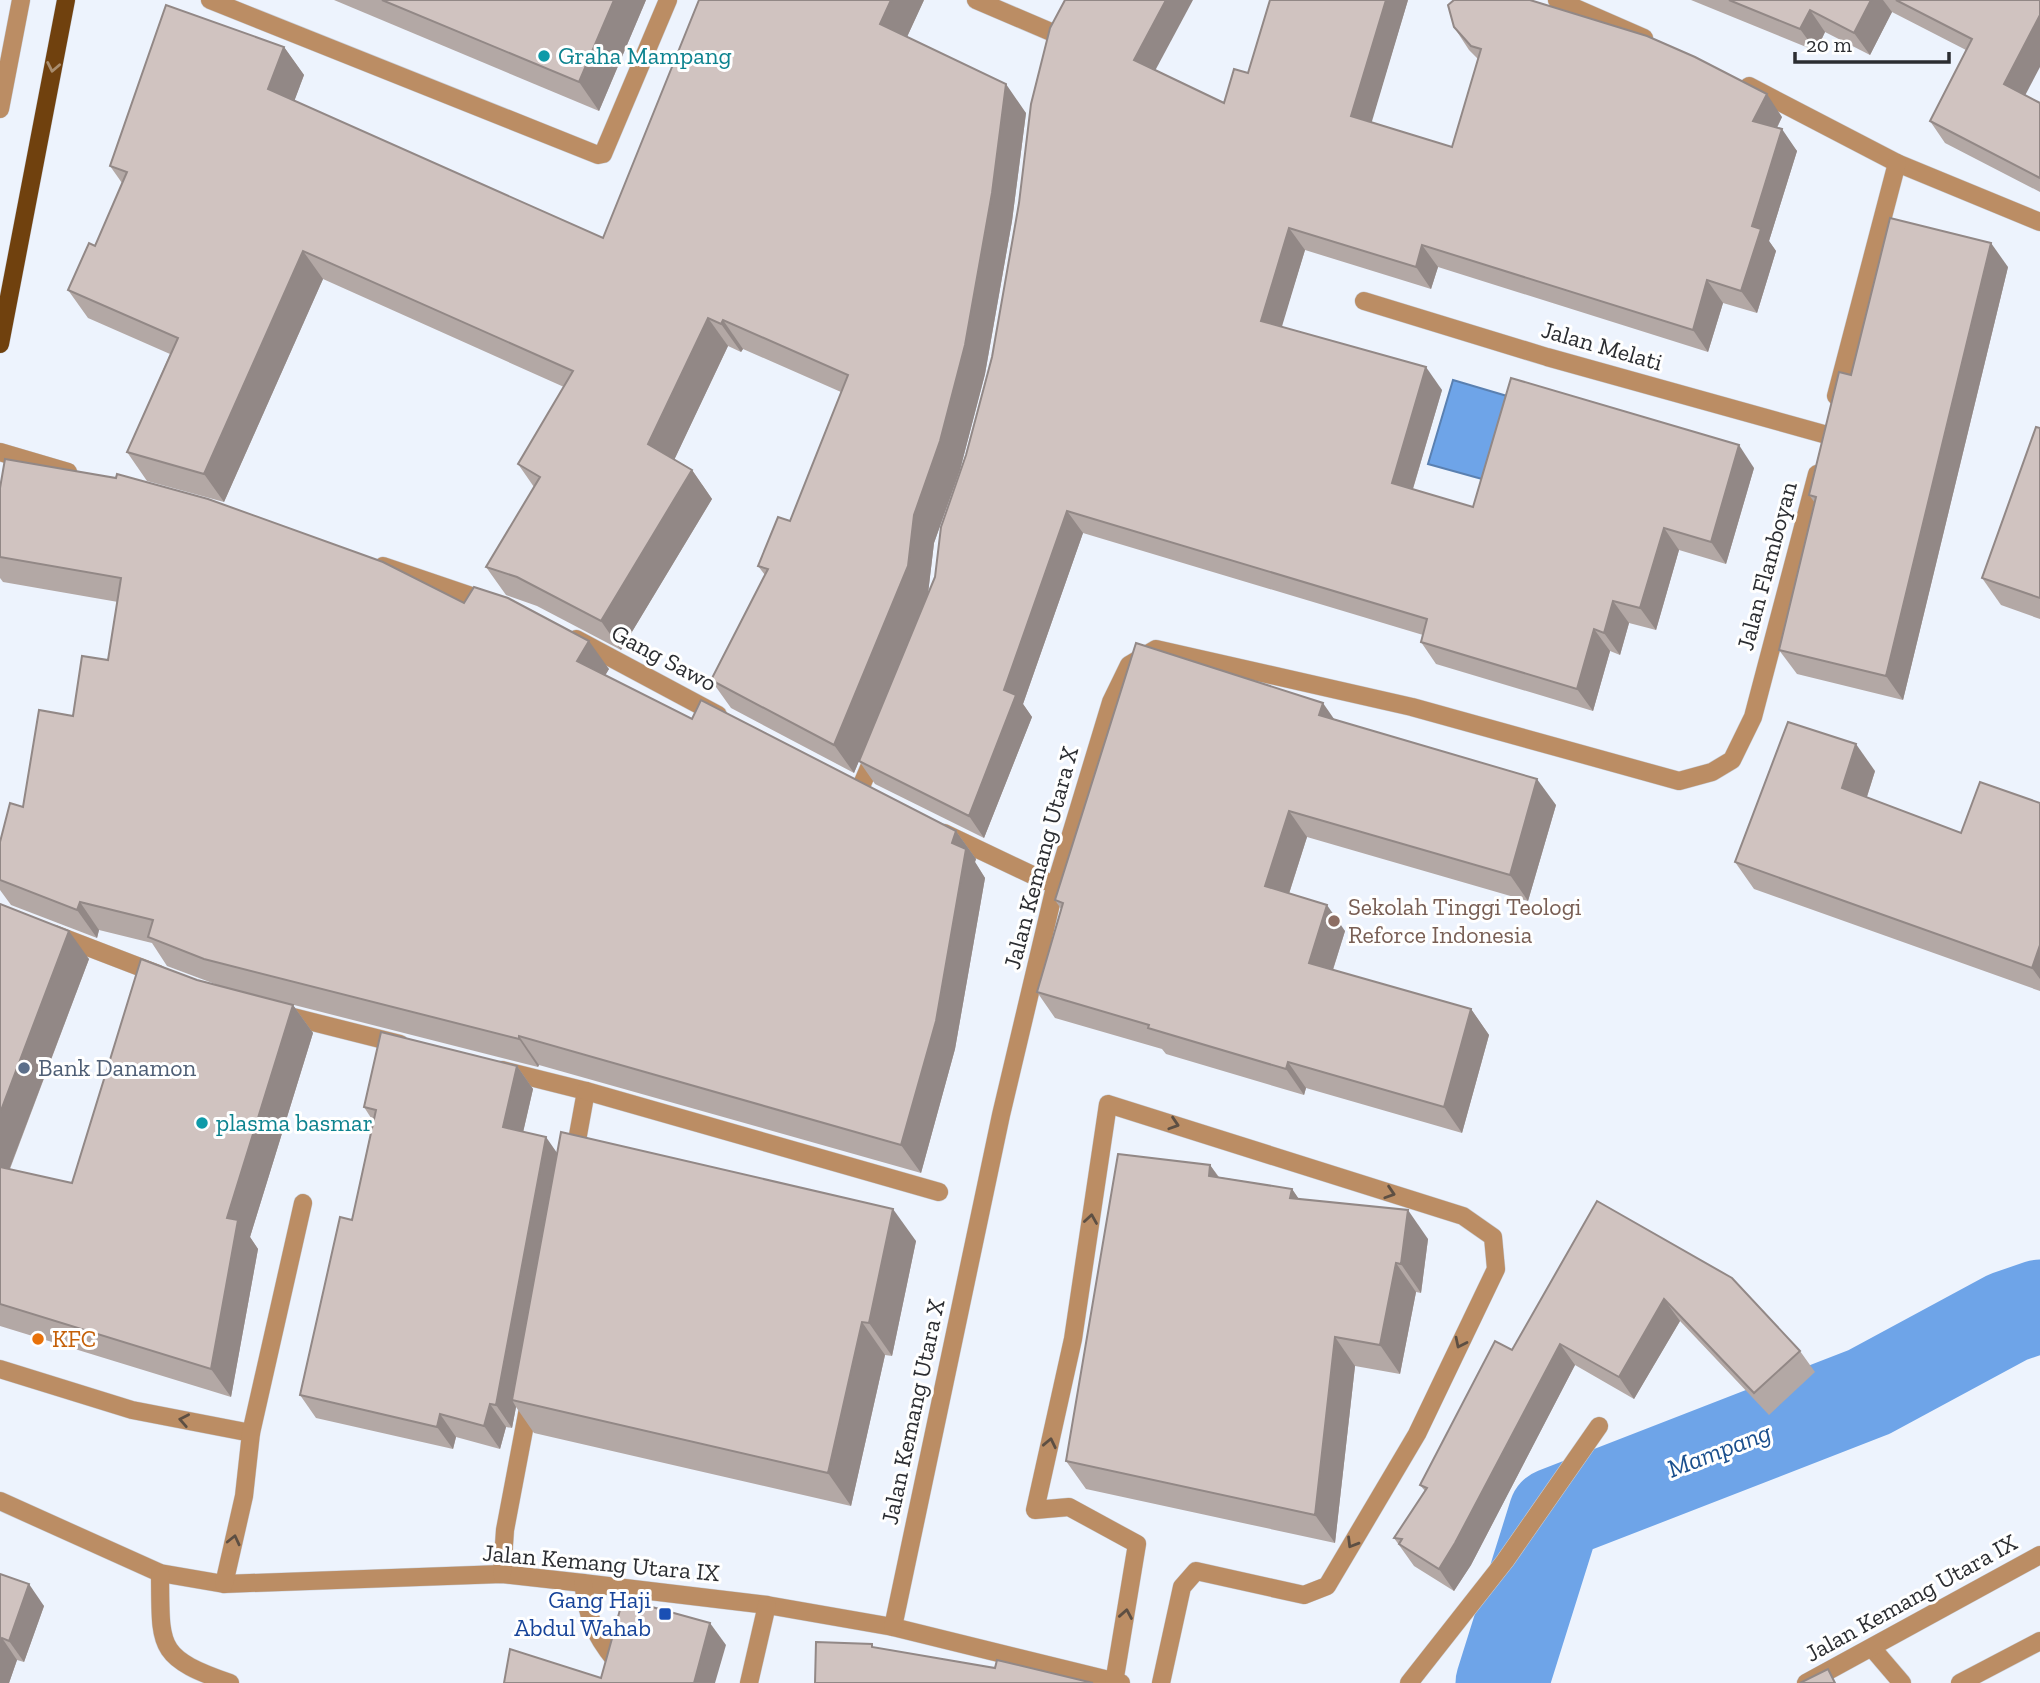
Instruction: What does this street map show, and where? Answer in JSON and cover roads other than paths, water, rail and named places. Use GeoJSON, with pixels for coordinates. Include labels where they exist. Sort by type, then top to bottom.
{"type":"FeatureCollection","features":[{"type":"Feature","properties":{"kind":"main road"},"geometry":{"type":"LineString","coordinates":[[0,344],[66,0]]}},
{"type":"Feature","properties":{"kind":"street"},"geometry":{"type":"LineString","coordinates":[[0,109],[21,0]]}},
{"type":"Feature","properties":{"kind":"street"},"geometry":{"type":"LineString","coordinates":[[210,0],[598,155],[603,154],[668,0]]}},
{"type":"Feature","properties":{"kind":"street"},"geometry":{"type":"LineString","coordinates":[[976,0],[1058,35],[1051,61]]}},
{"type":"Feature","properties":{"kind":"street"},"geometry":{"type":"LineString","coordinates":[[1557,0],[1666,48]]}},
{"type":"Feature","properties":{"kind":"street"},"geometry":{"type":"LineString","coordinates":[[1727,75],[1897,163],[2040,222]]}},
{"type":"Feature","properties":{"kind":"street","name":"Jalan Flamboyan"},"geometry":{"type":"LineString","coordinates":[[1679,781],[1712,772],[1732,760],[1753,717],[1897,163]]}},
{"type":"Feature","properties":{"kind":"street","name":"Jalan Melati"},"geometry":{"type":"LineString","coordinates":[[1364,301],[1548,357],[1827,435]]}},
{"type":"Feature","properties":{"kind":"street"},"geometry":{"type":"LineString","coordinates":[[0,452],[88,477]]}},
{"type":"Feature","properties":{"kind":"street"},"geometry":{"type":"LineString","coordinates":[[364,559],[506,607]]}},
{"type":"Feature","properties":{"kind":"street","name":"Gang Sawo"},"geometry":{"type":"LineString","coordinates":[[556,629],[738,725]]}},
{"type":"Feature","properties":{"kind":"street","name":"Jalan Kemang Utara X"},"geometry":{"type":"LineString","coordinates":[[892,1627],[998,1128],[1055,887],[1111,702],[1129,665],[1157,649],[1412,707],[1679,781]]}},
{"type":"Feature","properties":{"kind":"street"},"geometry":{"type":"LineString","coordinates":[[859,789],[881,738]]}},
{"type":"Feature","properties":{"kind":"street"},"geometry":{"type":"LineString","coordinates":[[928,825],[1045,881]]}},
{"type":"Feature","properties":{"kind":"street"},"geometry":{"type":"LineString","coordinates":[[39,928],[181,983]]}},
{"type":"Feature","properties":{"kind":"street"},"geometry":{"type":"LineString","coordinates":[[258,1008],[415,1048]]}},
{"type":"Feature","properties":{"kind":"street"},"geometry":{"type":"LineString","coordinates":[[481,1065],[586,1091],[939,1192]]}},
{"type":"Feature","properties":{"kind":"street"},"geometry":{"type":"LineString","coordinates":[[571,1173],[586,1091]]}},
{"type":"Feature","properties":{"kind":"street"},"geometry":{"type":"LineString","coordinates":[[1116,1682],[1137,1544],[1069,1507],[1035,1510],[1073,1339],[1108,1104],[1463,1216],[1493,1237],[1496,1269],[1417,1434],[1327,1586],[1304,1595],[1196,1571],[1181,1587],[1161,1683]]}},
{"type":"Feature","properties":{"kind":"street"},"geometry":{"type":"LineString","coordinates":[[224,1584],[244,1496],[251,1433],[303,1203]]}},
{"type":"Feature","properties":{"kind":"street"},"geometry":{"type":"LineString","coordinates":[[0,1370],[132,1410],[251,1433]]}},
{"type":"Feature","properties":{"kind":"street"},"geometry":{"type":"LineString","coordinates":[[502,1574],[505,1530],[533,1379]]}},
{"type":"Feature","properties":{"kind":"street"},"geometry":{"type":"LineString","coordinates":[[1409,1683],[1505,1561],[1599,1426]]}},
{"type":"Feature","properties":{"kind":"street","name":"Jalan Kemang Utara IX"},"geometry":{"type":"LineString","coordinates":[[0,1501],[160,1573],[224,1584],[502,1574],[767,1605],[892,1627],[1116,1682]]}},
{"type":"Feature","properties":{"kind":"street","name":"Jalan Kemang Utara IX"},"geometry":{"type":"LineString","coordinates":[[1806,1683],[2040,1555]]}},
{"type":"Feature","properties":{"kind":"street"},"geometry":{"type":"LineString","coordinates":[[160,1573],[161,1638],[178,1660],[196,1671],[230,1683]]}},
{"type":"Feature","properties":{"kind":"street"},"geometry":{"type":"LineString","coordinates":[[583,1583],[588,1614],[597,1638],[615,1660]]}},
{"type":"Feature","properties":{"kind":"street"},"geometry":{"type":"LineString","coordinates":[[749,1683],[767,1605]]}},
{"type":"Feature","properties":{"kind":"street"},"geometry":{"type":"LineString","coordinates":[[1960,1683],[2040,1641]]}},
{"type":"Feature","properties":{"kind":"street"},"geometry":{"type":"LineString","coordinates":[[1872,1648],[1902,1683]]}},
{"type":"Feature","properties":{"kind":"water"},"geometry":{"type":"Polygon","coordinates":[[[1453,380],[1507,396],[1482,479],[1428,464],[1453,380]]]}},
{"type":"Feature","properties":{"kind":"waterway","name":"Mampang"},"geometry":{"type":"LineString","coordinates":[[1502,1683],[1555,1514],[1869,1392],[2008,1317],[2040,1306]]}},
{"type":"Feature","properties":{"kind":"place","name":"Graha Mampang"},"geometry":{"type":"Point","coordinates":[544,56]}},
{"type":"Feature","properties":{"kind":"place","name":"Sekolah Tinggi Teologi Reforce Indonesia"},"geometry":{"type":"Point","coordinates":[1334,921]}},
{"type":"Feature","properties":{"kind":"place","name":"Bank Danamon"},"geometry":{"type":"Point","coordinates":[24,1068]}},
{"type":"Feature","properties":{"kind":"place","name":"plasma basmar"},"geometry":{"type":"Point","coordinates":[202,1123]}},
{"type":"Feature","properties":{"kind":"place","name":"KFC"},"geometry":{"type":"Point","coordinates":[38,1339]}},
{"type":"Feature","properties":{"kind":"place","name":"Gang Haji Abdul Wahab"},"geometry":{"type":"Point","coordinates":[665,1614]}}]}
